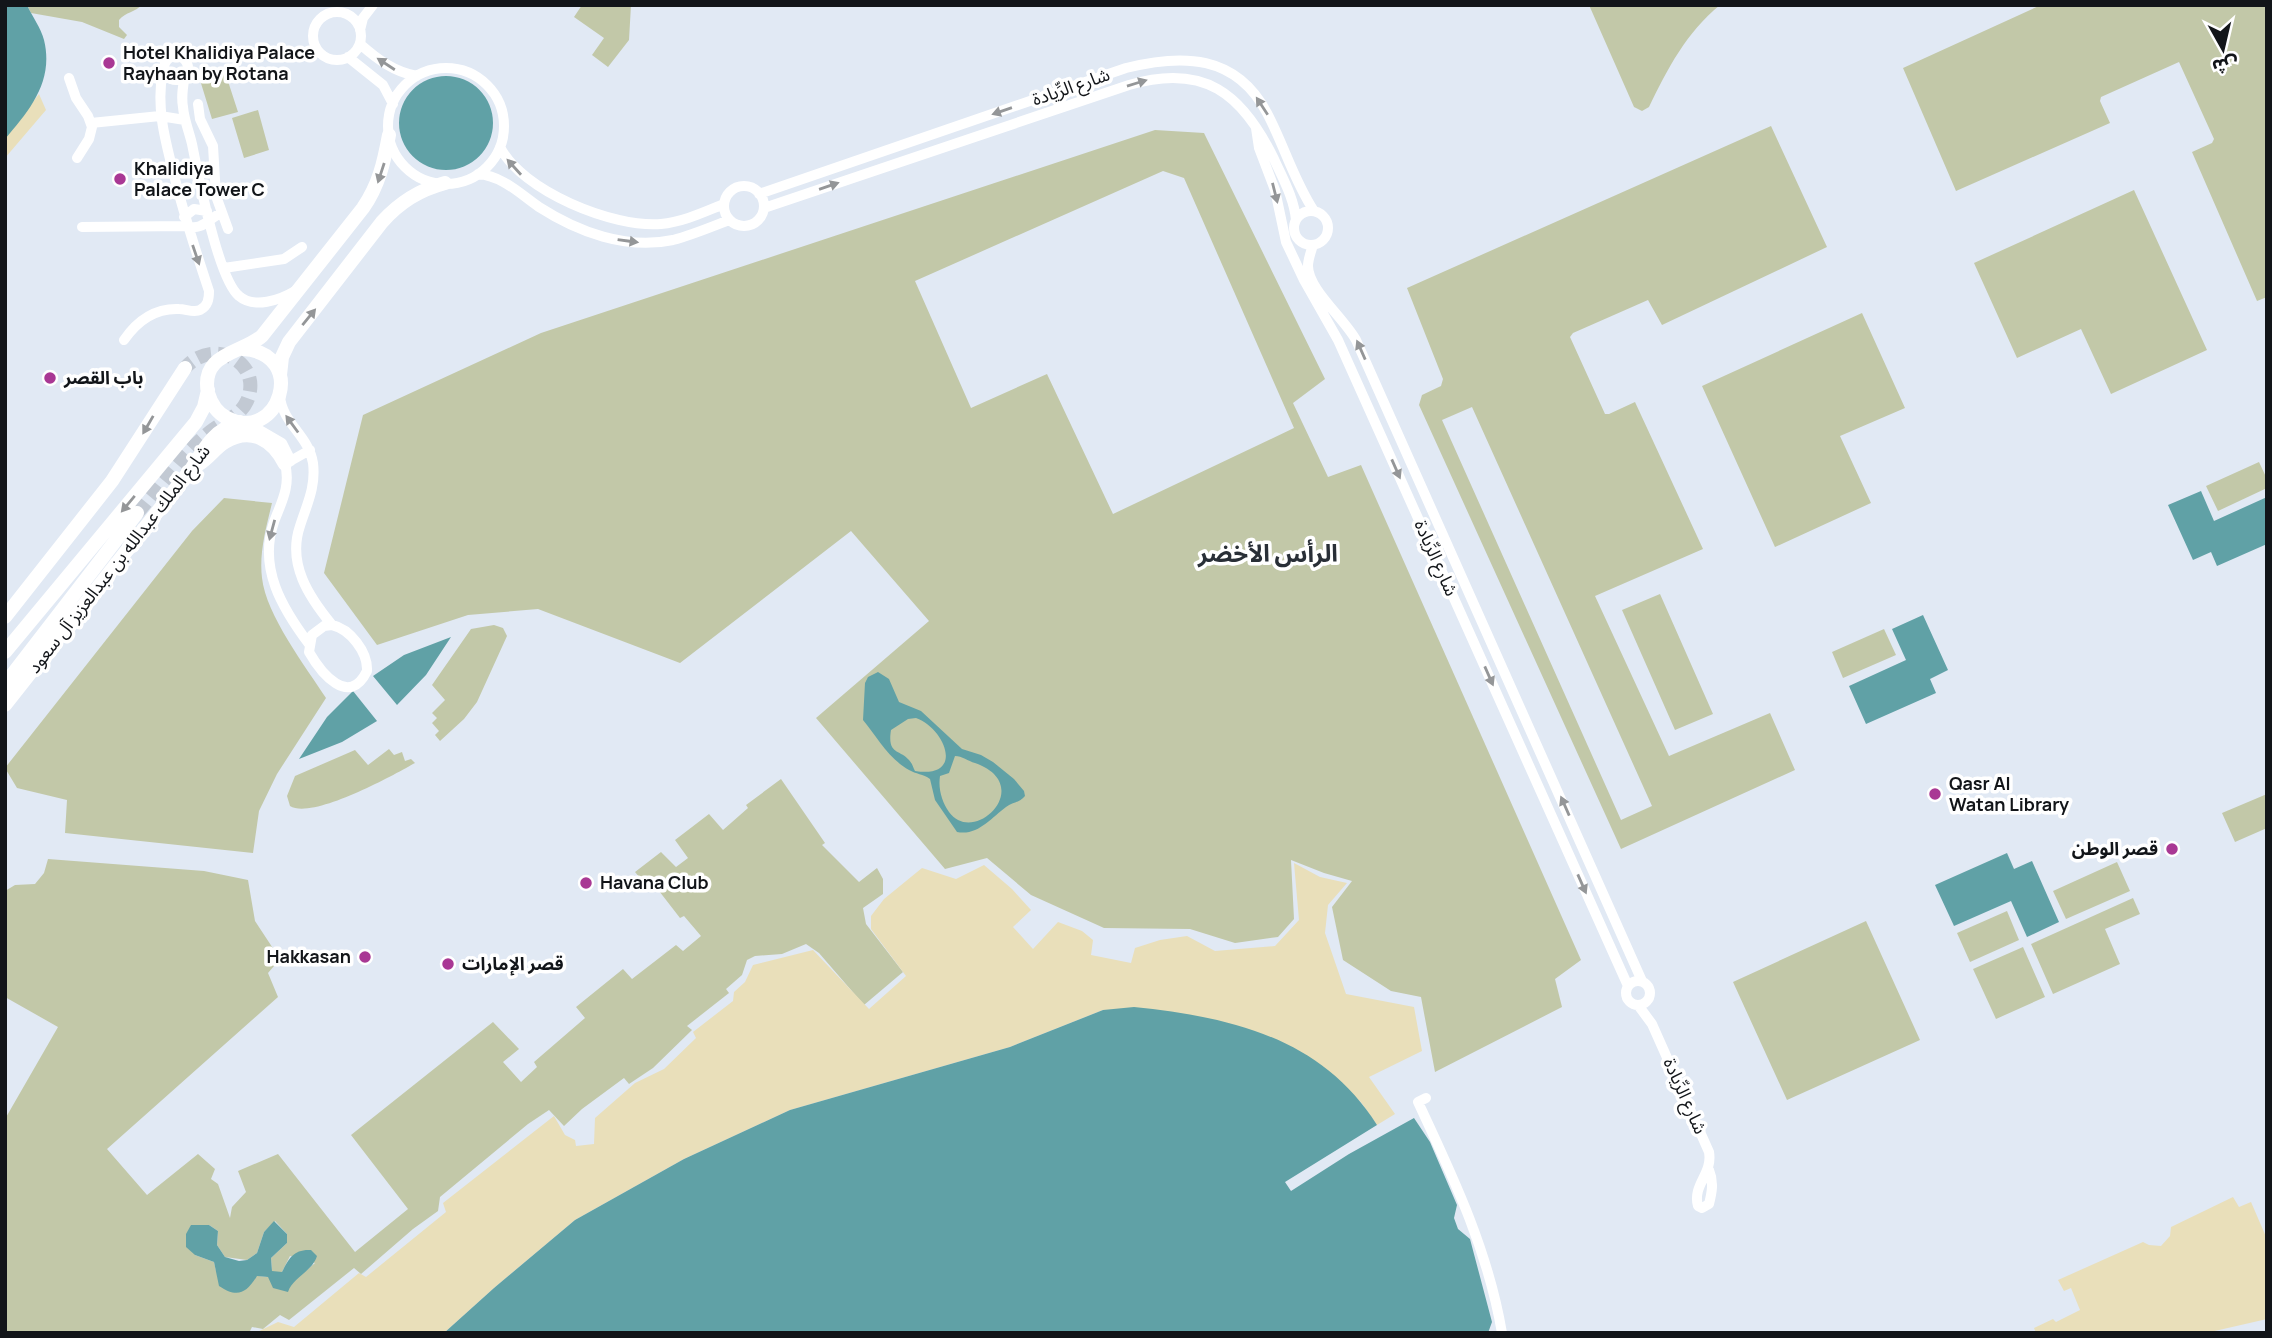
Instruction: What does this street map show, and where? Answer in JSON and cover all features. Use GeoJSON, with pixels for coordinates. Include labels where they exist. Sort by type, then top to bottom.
{"type":"FeatureCollection","features":[{"type":"Feature","properties":{"kind":"street"},"geometry":{"type":"LineString","coordinates":[[353,5],[341,13],[328,14],[318,21],[313,39],[317,51],[328,58],[339,60],[348,57],[360,44],[363,18],[373,5]]}},
{"type":"Feature","properties":{"kind":"street"},"geometry":{"type":"LineString","coordinates":[[341,13],[353,19],[360,30]]}},
{"type":"Feature","properties":{"kind":"street"},"geometry":{"type":"LineString","coordinates":[[360,44],[388,66],[417,76]]}},
{"type":"Feature","properties":{"kind":"street"},"geometry":{"type":"LineString","coordinates":[[124,340],[134,326],[147,316],[176,309],[193,311],[206,305],[209,292],[186,222],[160,116],[163,69],[168,58],[179,56],[188,64],[182,102],[186,125],[207,215],[224,268],[239,296],[248,301],[259,302],[278,299],[298,289]]}},
{"type":"Feature","properties":{"kind":"street"},"geometry":{"type":"LineString","coordinates":[[348,57],[383,85],[393,104]]}},
{"type":"Feature","properties":{"kind":"street","name":"شارع الرِّيادة"},"geometry":{"type":"LineString","coordinates":[[760,194],[1126,68],[1160,60],[1180,59],[1219,68],[1253,93],[1265,110],[1314,211]]}},
{"type":"Feature","properties":{"kind":"street"},"geometry":{"type":"LineString","coordinates":[[243,349],[267,330],[373,192],[382,173],[393,104],[407,84],[427,71],[450,68],[473,74],[482,80],[496,96],[503,116],[503,136],[492,162],[468,179],[445,183],[410,197],[394,209],[289,342],[282,357],[280,396],[285,416],[310,450],[313,464],[313,494],[299,528],[296,555],[299,572],[306,588],[332,625]]}},
{"type":"Feature","properties":{"kind":"street"},"geometry":{"type":"LineString","coordinates":[[163,69],[167,76],[174,80],[185,75]]}},
{"type":"Feature","properties":{"kind":"street","name":"شارع الرِّيادة"},"geometry":{"type":"LineString","coordinates":[[764,208],[1111,91],[1162,77],[1185,77],[1216,88],[1234,100],[1256,128],[1289,192],[1296,220]]}},
{"type":"Feature","properties":{"kind":"street"},"geometry":{"type":"LineString","coordinates":[[69,78],[76,98],[92,123],[91,135],[77,158]]}},
{"type":"Feature","properties":{"kind":"street"},"geometry":{"type":"LineString","coordinates":[[198,104],[202,124],[215,154],[215,187],[228,229]]}},
{"type":"Feature","properties":{"kind":"street"},"geometry":{"type":"LineString","coordinates":[[92,123],[160,116],[186,125],[202,124]]}},
{"type":"Feature","properties":{"kind":"street","name":"شارع الرِّيادة"},"geometry":{"type":"LineString","coordinates":[[1256,128],[1259,148],[1275,190],[1286,242],[1338,340],[1628,986]]}},
{"type":"Feature","properties":{"kind":"street"},"geometry":{"type":"LineString","coordinates":[[389,135],[398,157],[413,173],[434,182],[445,183]]}},
{"type":"Feature","properties":{"kind":"street"},"geometry":{"type":"LineString","coordinates":[[500,147],[511,165],[528,180],[556,196],[632,222],[661,224],[724,204]]}},
{"type":"Feature","properties":{"kind":"street"},"geometry":{"type":"LineString","coordinates":[[478,174],[501,180],[553,216],[596,234],[632,243],[652,243],[682,237],[729,220]]}},
{"type":"Feature","properties":{"kind":"street"},"geometry":{"type":"LineString","coordinates":[[738,187],[749,187],[760,194],[764,208],[761,217],[753,224],[738,225],[729,220],[724,204],[729,193],[738,187]]}},
{"type":"Feature","properties":{"kind":"street"},"geometry":{"type":"LineString","coordinates":[[186,222],[194,209],[207,215],[221,213]]}},
{"type":"Feature","properties":{"kind":"street"},"geometry":{"type":"LineString","coordinates":[[591,210],[596,234]]}},
{"type":"Feature","properties":{"kind":"street"},"geometry":{"type":"LineString","coordinates":[[1306,211],[1314,211],[1326,218],[1328,229],[1324,239],[1313,245],[1303,242],[1296,235],[1296,220],[1306,211]]}},
{"type":"Feature","properties":{"kind":"street"},"geometry":{"type":"LineString","coordinates":[[82,227],[186,222],[194,228],[201,227],[207,215]]}},
{"type":"Feature","properties":{"kind":"street","name":"شارع الرِّيادة"},"geometry":{"type":"LineString","coordinates":[[1313,245],[1308,262],[1312,283],[1342,317],[1356,340],[1642,981]]}},
{"type":"Feature","properties":{"kind":"street"},"geometry":{"type":"LineString","coordinates":[[224,268],[284,259],[302,247]]}},
{"type":"Feature","properties":{"kind":"street"},"geometry":{"type":"LineString","coordinates":[[281,377],[264,354],[243,349],[228,352],[217,360],[210,372],[208,390],[218,411],[282,443],[288,463],[287,478],[285,493],[269,538],[271,572],[283,607],[309,644]]}},
{"type":"Feature","properties":{"kind":"street"},"geometry":{"type":"LineString","coordinates":[[5,617],[105,492],[185,368]]}},
{"type":"Feature","properties":{"kind":"street","name":"شارع الملك عبدالله بن عبدالعزيز آل سعود"},"geometry":{"type":"LineString","coordinates":[[5,652],[196,422],[204,407],[208,390]]}},
{"type":"Feature","properties":{"kind":"street"},"geometry":{"type":"LineString","coordinates":[[243,422],[259,419],[270,412],[280,396]]}},
{"type":"Feature","properties":{"kind":"street","name":"شارع الملك عبدالله بن عبدالعزيز آل سعود"},"geometry":{"type":"LineString","coordinates":[[5,705],[192,468],[215,434],[243,422]]}},
{"type":"Feature","properties":{"kind":"street"},"geometry":{"type":"LineString","coordinates":[[192,468],[205,461],[225,442],[244,436],[268,441],[288,463]]}},
{"type":"Feature","properties":{"kind":"street"},"geometry":{"type":"LineString","coordinates":[[288,463],[310,450]]}},
{"type":"Feature","properties":{"kind":"street"},"geometry":{"type":"LineString","coordinates":[[5,684],[138,513]]}},
{"type":"Feature","properties":{"kind":"street"},"geometry":{"type":"LineString","coordinates":[[332,625],[341,627],[365,654],[367,671],[357,684],[347,687],[330,681],[309,652],[309,644],[317,630],[332,625]]}},
{"type":"Feature","properties":{"kind":"street"},"geometry":{"type":"LineString","coordinates":[[1634,981],[1642,981],[1650,989],[1648,1000],[1638,1005],[1628,999],[1626,992],[1634,981]]}},
{"type":"Feature","properties":{"kind":"street","name":"شارع الرِّيادة"},"geometry":{"type":"LineString","coordinates":[[1648,1000],[1652,1024]]}},
{"type":"Feature","properties":{"kind":"street","name":"شارع الرِّيادة"},"geometry":{"type":"LineString","coordinates":[[1638,1005],[1652,1024],[1702,1132],[1711,1160],[1709,1170]]}},
{"type":"Feature","properties":{"kind":"street"},"geometry":{"type":"LineString","coordinates":[[1426,1098],[1418,1102],[1467,1207],[1486,1260],[1502,1333]]}},
{"type":"Feature","properties":{"kind":"green space"},"geometry":{"type":"Polygon","coordinates":[[[27,5],[142,5],[119,20],[119,27],[127,35],[124,39],[82,22],[31,13],[27,5]]]}},
{"type":"Feature","properties":{"kind":"green space"},"geometry":{"type":"Polygon","coordinates":[[[582,5],[631,5],[629,40],[608,67],[592,55],[604,38],[574,17],[582,5]]]}},
{"type":"Feature","properties":{"kind":"green space"},"geometry":{"type":"Polygon","coordinates":[[[1589,5],[1720,5],[1688,39],[1649,107],[1642,111],[1634,107],[1589,5]]]}},
{"type":"Feature","properties":{"kind":"green space"},"geometry":{"type":"Polygon","coordinates":[[[2041,5],[2267,5],[2267,297],[2257,301],[2192,152],[2212,143],[2214,139],[2179,62],[2101,97],[2100,101],[2110,123],[1956,191],[1903,68],[2041,5]]]}},
{"type":"Feature","properties":{"kind":"green space"},"geometry":{"type":"Polygon","coordinates":[[[225,72],[238,112],[212,119],[200,80],[225,72]]]}},
{"type":"Feature","properties":{"kind":"green space"},"geometry":{"type":"Polygon","coordinates":[[[258,110],[269,150],[244,158],[232,118],[258,110]]]}},
{"type":"Feature","properties":{"kind":"green space"},"geometry":{"type":"Polygon","coordinates":[[[1771,126],[1827,247],[1662,325],[1648,300],[1573,333],[1570,337],[1605,414],[1635,402],[1703,549],[1595,596],[1669,756],[1770,713],[1795,770],[1621,849],[1419,405],[1422,395],[1441,386],[1443,379],[1407,288],[1771,126]],[[1472,407],[1442,420],[1621,820],[1652,806],[1472,407]]]}},
{"type":"Feature","properties":{"kind":"green space"},"geometry":{"type":"Polygon","coordinates":[[[1155,130],[1204,133],[1325,379],[1293,403],[1328,477],[1361,465],[1581,960],[1555,979],[1562,1007],[1435,1072],[1421,997],[1391,991],[1343,960],[1332,907],[1352,881],[1291,860],[1294,919],[1278,937],[1235,943],[1190,929],[1104,928],[1031,895],[987,858],[945,869],[816,718],[929,621],[851,531],[680,663],[538,609],[468,615],[377,645],[324,573],[363,415],[541,333],[1155,130]],[[1163,171],[915,281],[971,408],[1047,374],[1113,514],[1294,428],[1184,178],[1163,171]]]}},
{"type":"Feature","properties":{"kind":"green space"},"geometry":{"type":"Polygon","coordinates":[[[2134,190],[2207,350],[2111,394],[2081,329],[2017,358],[1974,263],[2134,190]]]}},
{"type":"Feature","properties":{"kind":"green space"},"geometry":{"type":"Polygon","coordinates":[[[1862,313],[1905,408],[1840,436],[1871,503],[1775,547],[1702,386],[1862,313]]]}},
{"type":"Feature","properties":{"kind":"green space"},"geometry":{"type":"Polygon","coordinates":[[[2259,462],[2267,479],[2267,488],[2218,511],[2206,486],[2259,462]]]}},
{"type":"Feature","properties":{"kind":"green space"},"geometry":{"type":"Polygon","coordinates":[[[224,498],[272,503],[261,559],[265,593],[288,640],[326,698],[277,774],[259,811],[253,853],[65,833],[67,800],[17,788],[5,768],[192,531],[224,498]]]}},
{"type":"Feature","properties":{"kind":"green space"},"geometry":{"type":"Polygon","coordinates":[[[1660,594],[1713,714],[1675,730],[1622,610],[1660,594]]]}},
{"type":"Feature","properties":{"kind":"green space"},"geometry":{"type":"Polygon","coordinates":[[[494,625],[503,628],[507,636],[477,702],[464,719],[440,741],[435,735],[439,731],[432,723],[437,718],[432,713],[445,700],[432,685],[471,629],[494,625]]]}},
{"type":"Feature","properties":{"kind":"green space"},"geometry":{"type":"Polygon","coordinates":[[[1884,629],[1896,655],[1843,678],[1832,652],[1884,629]]]}},
{"type":"Feature","properties":{"kind":"green space"},"geometry":{"type":"Polygon","coordinates":[[[389,749],[394,755],[402,752],[405,761],[411,759],[415,763],[333,802],[301,809],[290,806],[287,796],[295,776],[355,750],[368,765],[389,749]]]}},
{"type":"Feature","properties":{"kind":"green space"},"geometry":{"type":"Polygon","coordinates":[[[781,779],[825,843],[822,845],[859,882],[877,868],[883,879],[883,894],[863,908],[866,924],[903,972],[864,1005],[819,953],[806,944],[782,954],[755,956],[747,960],[742,975],[726,989],[729,993],[687,1026],[692,1030],[653,1068],[629,1084],[624,1078],[564,1126],[549,1110],[528,1124],[440,1197],[438,1211],[361,1274],[354,1268],[289,1320],[280,1315],[263,1329],[252,1327],[249,1333],[5,1333],[5,1119],[58,1027],[5,997],[5,891],[15,885],[35,884],[44,873],[48,859],[204,871],[248,880],[255,921],[280,959],[268,973],[278,997],[107,1149],[147,1195],[198,1154],[215,1169],[211,1179],[218,1184],[230,1218],[232,1207],[246,1192],[238,1171],[278,1154],[355,1252],[408,1209],[351,1135],[493,1022],[519,1049],[503,1062],[521,1082],[537,1067],[534,1062],[585,1018],[576,1007],[623,969],[632,979],[676,945],[683,951],[701,936],[684,916],[680,918],[656,887],[650,890],[635,872],[661,852],[676,867],[688,858],[675,840],[709,814],[723,830],[748,808],[746,805],[781,779]],[[275,1221],[264,1232],[257,1253],[247,1260],[225,1257],[217,1245],[218,1231],[209,1225],[192,1225],[195,1255],[214,1262],[216,1271],[268,1277],[291,1283],[315,1263],[290,1256],[282,1272],[272,1272],[271,1258],[287,1243],[287,1234],[275,1221]]]}},
{"type":"Feature","properties":{"kind":"green space"},"geometry":{"type":"Polygon","coordinates":[[[2267,794],[2267,828],[2235,842],[2222,813],[2267,794]]]}},
{"type":"Feature","properties":{"kind":"green space"},"geometry":{"type":"Polygon","coordinates":[[[2117,862],[2130,891],[2066,919],[2053,891],[2117,862]]]}},
{"type":"Feature","properties":{"kind":"green space"},"geometry":{"type":"Polygon","coordinates":[[[2133,898],[2140,914],[2105,929],[2120,964],[2053,994],[2031,944],[2133,898]]]}},
{"type":"Feature","properties":{"kind":"green space"},"geometry":{"type":"Polygon","coordinates":[[[2007,911],[2019,940],[1970,962],[1957,933],[2007,911]]]}},
{"type":"Feature","properties":{"kind":"green space"},"geometry":{"type":"Polygon","coordinates":[[[1866,921],[1920,1040],[1787,1100],[1733,982],[1866,921]]]}},
{"type":"Feature","properties":{"kind":"green space"},"geometry":{"type":"Polygon","coordinates":[[[2023,947],[2045,997],[1996,1019],[1973,969],[2023,947]]]}},
{"type":"Feature","properties":{"kind":"sand"},"geometry":{"type":"Polygon","coordinates":[[[39,94],[46,110],[5,158],[5,138],[39,94]]]}},
{"type":"Feature","properties":{"kind":"sand"},"geometry":{"type":"Polygon","coordinates":[[[1294,863],[1320,877],[1347,883],[1328,905],[1325,933],[1346,994],[1414,1007],[1422,1051],[1369,1077],[1395,1114],[1377,1125],[1360,1101],[1103,1010],[1010,1047],[790,1110],[684,1159],[575,1220],[444,1333],[255,1333],[278,1322],[294,1327],[359,1273],[366,1277],[446,1212],[443,1203],[554,1116],[565,1135],[575,1140],[576,1146],[594,1144],[595,1118],[635,1083],[664,1069],[696,1038],[693,1032],[733,1001],[734,992],[745,982],[753,965],[813,950],[869,1009],[906,976],[871,929],[871,916],[884,899],[922,868],[956,879],[984,865],[1031,910],[1013,927],[1033,949],[1058,922],[1082,931],[1093,940],[1091,955],[1131,963],[1135,948],[1160,940],[1187,936],[1215,951],[1275,946],[1299,920],[1294,863]]]}},
{"type":"Feature","properties":{"kind":"sand"},"geometry":{"type":"Polygon","coordinates":[[[2233,1197],[2239,1207],[2251,1202],[2267,1239],[2267,1319],[2206,1333],[2036,1333],[2034,1328],[2053,1319],[2056,1322],[2080,1310],[2071,1288],[2064,1291],[2058,1280],[2143,1242],[2161,1246],[2170,1236],[2171,1227],[2233,1197]]]}},
{"type":"Feature","properties":{"kind":"water"},"geometry":{"type":"Polygon","coordinates":[[[5,5],[27,5],[43,36],[46,69],[43,82],[31,106],[5,139],[5,5]]]}},
{"type":"Feature","properties":{"kind":"water"},"geometry":{"type":"Polygon","coordinates":[[[446,76],[464,80],[479,90],[489,105],[493,123],[489,141],[479,156],[464,166],[446,170],[428,166],[413,156],[403,141],[399,123],[403,105],[413,90],[428,80],[446,76]]]}},
{"type":"Feature","properties":{"kind":"water"},"geometry":{"type":"Polygon","coordinates":[[[2201,491],[2214,521],[2267,497],[2267,544],[2217,566],[2211,552],[2193,560],[2168,505],[2201,491]]]}},
{"type":"Feature","properties":{"kind":"water"},"geometry":{"type":"Polygon","coordinates":[[[1923,615],[1948,670],[1930,679],[1936,693],[1866,724],[1849,686],[1906,660],[1892,629],[1923,615]]]}},
{"type":"Feature","properties":{"kind":"water"},"geometry":{"type":"Polygon","coordinates":[[[451,637],[426,675],[397,705],[373,676],[404,655],[451,637]]]}},
{"type":"Feature","properties":{"kind":"water"},"geometry":{"type":"Polygon","coordinates":[[[878,672],[889,679],[899,702],[921,711],[962,749],[993,762],[1014,779],[1025,796],[978,829],[965,833],[957,832],[935,800],[930,779],[909,770],[895,760],[863,720],[865,683],[868,677],[878,672]],[[916,718],[908,719],[891,730],[891,744],[910,761],[915,771],[940,768],[945,761],[946,752],[942,742],[936,732],[916,718]],[[955,756],[949,773],[940,776],[944,804],[960,821],[972,822],[985,818],[995,809],[1001,797],[1001,785],[993,773],[955,756]]]}},
{"type":"Feature","properties":{"kind":"water"},"geometry":{"type":"Polygon","coordinates":[[[353,691],[377,721],[342,742],[299,759],[327,717],[353,691]]]}},
{"type":"Feature","properties":{"kind":"water"},"geometry":{"type":"Polygon","coordinates":[[[2007,853],[2014,869],[2032,861],[2059,922],[2027,937],[2011,901],[1954,926],[1935,885],[2007,853]]]}},
{"type":"Feature","properties":{"kind":"water"},"geometry":{"type":"Polygon","coordinates":[[[1134,1007],[1205,1017],[1271,1037],[1302,1052],[1329,1071],[1355,1095],[1377,1125],[1285,1182],[1291,1191],[1349,1154],[1414,1118],[1430,1142],[1457,1205],[1454,1218],[1458,1229],[1470,1239],[1492,1322],[1488,1333],[444,1333],[575,1220],[684,1159],[790,1110],[1010,1047],[1103,1010],[1134,1007]]]}},
{"type":"Feature","properties":{"kind":"water"},"geometry":{"type":"Polygon","coordinates":[[[274,1221],[287,1234],[287,1243],[271,1258],[272,1271],[282,1272],[290,1259],[300,1251],[311,1250],[317,1256],[315,1262],[294,1282],[288,1292],[273,1288],[268,1277],[257,1276],[249,1287],[241,1292],[225,1290],[219,1286],[214,1262],[195,1255],[186,1247],[186,1234],[191,1225],[209,1225],[218,1231],[217,1245],[225,1257],[247,1260],[257,1253],[264,1232],[274,1221]]]}},
{"type":"Feature","properties":{"kind":"tunnel"},"geometry":{"type":"LineString","coordinates":[[137,513],[194,446],[237,414],[247,401],[250,387],[248,375],[242,365],[233,358],[209,354],[196,359],[185,368]]}},
{"type":"Feature","properties":{"kind":"place","name":"Hotel Khalidiya Palace Rayhaan by Rotana"},"geometry":{"type":"Point","coordinates":[109,63]}},
{"type":"Feature","properties":{"kind":"place","name":"Khalidiya Palace Tower C"},"geometry":{"type":"Point","coordinates":[120,179]}},
{"type":"Feature","properties":{"kind":"place","name":"باب القصر"},"geometry":{"type":"Point","coordinates":[50,378]}},
{"type":"Feature","properties":{"kind":"place","name":"Qasr Al Watan Library"},"geometry":{"type":"Point","coordinates":[1935,794]}},
{"type":"Feature","properties":{"kind":"place","name":"قصر الوطن"},"geometry":{"type":"Point","coordinates":[2172,849]}},
{"type":"Feature","properties":{"kind":"place","name":"Havana Club"},"geometry":{"type":"Point","coordinates":[586,883]}},
{"type":"Feature","properties":{"kind":"place","name":"Hakkasan"},"geometry":{"type":"Point","coordinates":[365,957]}},
{"type":"Feature","properties":{"kind":"place","name":"قصر الإمارات"},"geometry":{"type":"Point","coordinates":[448,964]}},
{"type":"Feature","properties":{"kind":"district","name":"الرأس الأخضر"},"geometry":{"type":"Point","coordinates":[1268,554]}}]}
